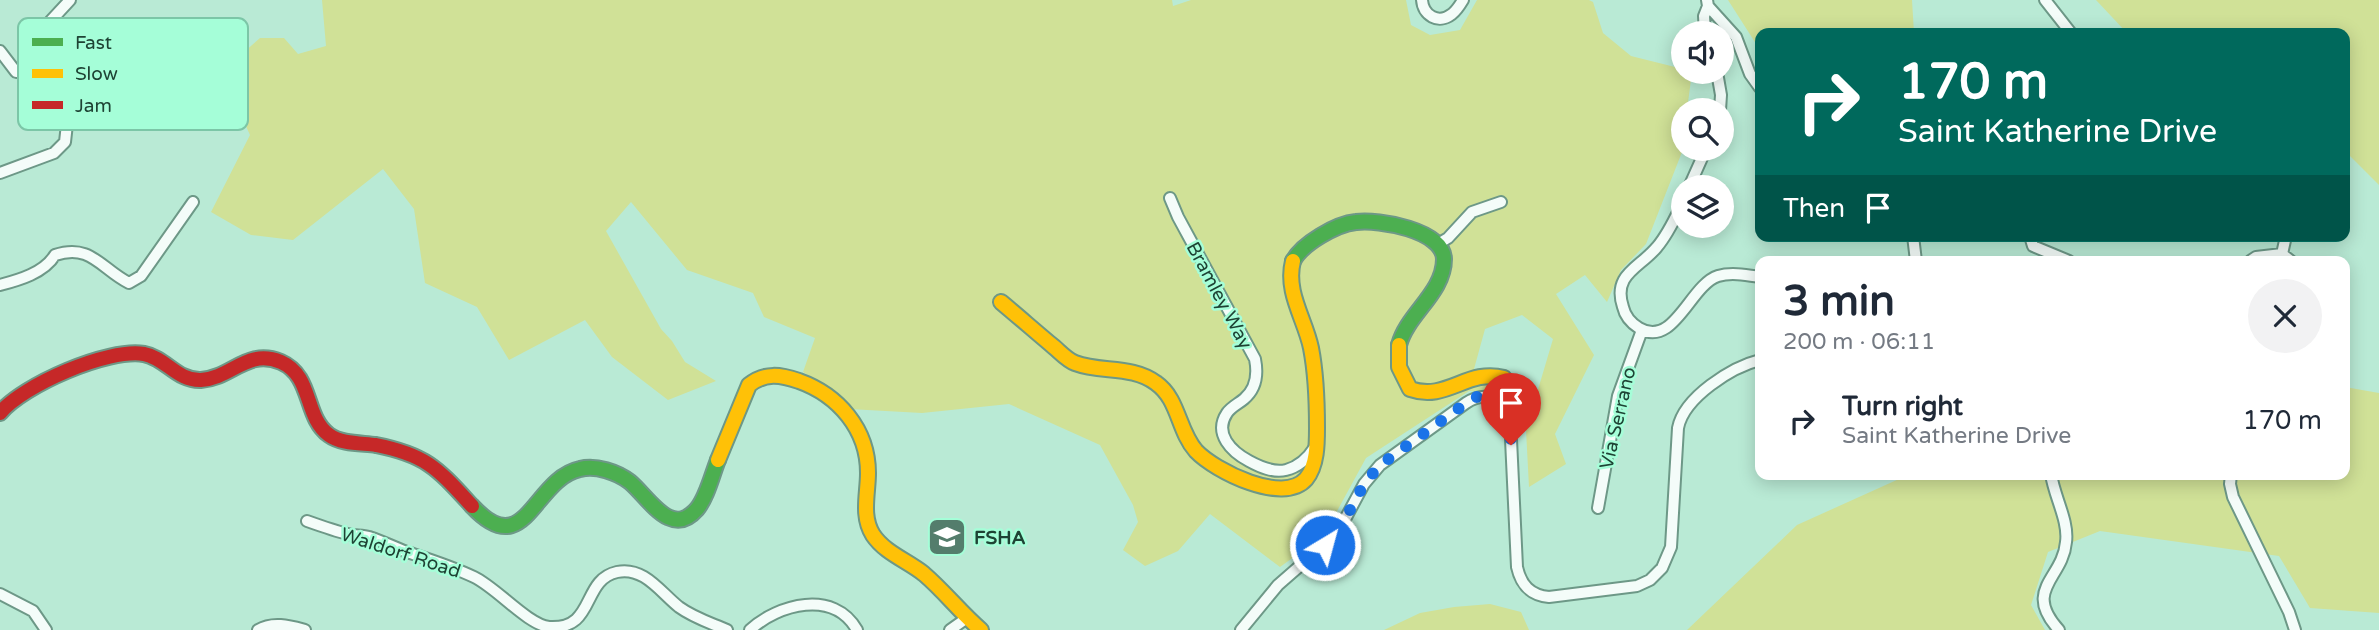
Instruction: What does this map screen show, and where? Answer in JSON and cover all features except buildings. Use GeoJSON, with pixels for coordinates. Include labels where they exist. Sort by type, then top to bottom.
{"type":"FeatureCollection","features":[{"type":"Feature","properties":{"kind":"street"},"geometry":{"type":"LineString","coordinates":[[53,18],[70,0]]}},
{"type":"Feature","properties":{"kind":"street"},"geometry":{"type":"LineString","coordinates":[[1422,0],[1424,10],[1431,17],[1441,19],[1451,16],[1463,0]]}},
{"type":"Feature","properties":{"kind":"street"},"geometry":{"type":"LineString","coordinates":[[2045,0],[2067,28]]}},
{"type":"Feature","properties":{"kind":"street"},"geometry":{"type":"LineString","coordinates":[[1704,21],[1708,3]]}},
{"type":"Feature","properties":{"kind":"street"},"geometry":{"type":"LineString","coordinates":[[1708,3],[1736,37],[1749,74],[1755,82]]}},
{"type":"Feature","properties":{"kind":"street"},"geometry":{"type":"LineString","coordinates":[[0,51],[18,72]]}},
{"type":"Feature","properties":{"kind":"street"},"geometry":{"type":"LineString","coordinates":[[0,173],[54,153],[65,142],[66,130]]}},
{"type":"Feature","properties":{"kind":"street","name":"Bramley Way"},"geometry":{"type":"LineString","coordinates":[[1170,198],[1256,366],[1254,385],[1250,393],[1232,407],[1224,420],[1225,442],[1241,457],[1271,471],[1288,470],[1298,465],[1315,447]]}},
{"type":"Feature","properties":{"kind":"street"},"geometry":{"type":"LineString","coordinates":[[0,285],[41,269],[55,255],[74,252],[90,255],[129,283],[141,276],[193,202]]}},
{"type":"Feature","properties":{"kind":"street"},"geometry":{"type":"LineString","coordinates":[[1438,244],[1472,212],[1501,202]]}},
{"type":"Feature","properties":{"kind":"street"},"geometry":{"type":"LineString","coordinates":[[1000,302],[1072,362],[1140,374],[1159,385],[1167,393],[1186,435],[1202,457],[1245,479],[1273,489],[1283,489],[1300,485],[1311,472],[1315,447],[1314,372],[1310,345],[1292,287],[1291,274],[1296,256],[1308,243],[1342,226],[1363,221],[1373,222],[1421,233],[1438,244],[1443,257],[1441,276],[1402,335],[1398,347],[1399,368],[1403,378],[1414,392],[1428,394],[1482,375],[1500,376],[1513,391],[1507,410]]}},
{"type":"Feature","properties":{"kind":"street"},"geometry":{"type":"LineString","coordinates":[[1671,225],[1664,239],[1647,258],[1625,276],[1620,296],[1625,313],[1637,327],[1650,332],[1665,329],[1674,322],[1700,288],[1718,276],[1737,274],[1755,276]]}},
{"type":"Feature","properties":{"kind":"street"},"geometry":{"type":"LineString","coordinates":[[2032,242],[2033,246],[2057,256]]}},
{"type":"Feature","properties":{"kind":"street","name":"Via Serrano"},"geometry":{"type":"LineString","coordinates":[[1598,508],[1618,396],[1643,330]]}},
{"type":"Feature","properties":{"kind":"street"},"geometry":{"type":"LineString","coordinates":[[0,413],[2,408],[24,392],[87,363],[118,355],[149,356],[180,377],[197,381],[208,380],[247,359],[264,357],[284,363],[299,376],[320,427],[330,436],[385,448],[424,461],[448,478],[474,507],[496,525],[508,527],[522,521],[559,477],[570,471],[589,467],[612,472],[624,478],[634,485],[659,513],[676,520],[689,516],[699,507],[749,386],[763,376],[780,376],[816,389],[831,397],[842,408],[866,454],[868,477],[865,509],[875,537],[888,550],[922,572],[981,630]]}},
{"type":"Feature","properties":{"kind":"street"},"geometry":{"type":"LineString","coordinates":[[1241,630],[1278,585],[1333,537],[1364,484],[1380,465],[1473,398],[1489,396],[1502,403],[1510,418],[1517,567],[1522,583],[1533,594],[1549,597],[1637,586],[1650,580],[1662,568],[1671,547],[1678,428],[1684,409],[1734,369],[1755,362]]}},
{"type":"Feature","properties":{"kind":"street"},"geometry":{"type":"LineString","coordinates":[[2052,480],[2055,498],[2065,521],[2066,544],[2058,567],[2045,587],[2044,600],[2046,613],[2059,630]]}},
{"type":"Feature","properties":{"kind":"street"},"geometry":{"type":"LineString","coordinates":[[2230,480],[2233,497],[2289,612],[2295,630]]}},
{"type":"Feature","properties":{"kind":"street","name":"Waldorf Road"},"geometry":{"type":"LineString","coordinates":[[307,522],[350,535],[373,538],[477,578],[540,624],[549,627],[569,628],[584,615],[596,587],[603,579],[626,571],[643,575],[680,608],[706,623],[727,630]]}},
{"type":"Feature","properties":{"kind":"street"},"geometry":{"type":"LineString","coordinates":[[0,594],[33,611],[46,630]]}},
{"type":"Feature","properties":{"kind":"street"},"geometry":{"type":"LineString","coordinates":[[750,630],[767,617],[803,603],[833,609],[846,616],[857,630]]}},
{"type":"Feature","properties":{"kind":"street"},"geometry":{"type":"LineString","coordinates":[[950,630],[968,618]]}},
{"type":"Feature","properties":{"kind":"street"},"geometry":{"type":"LineString","coordinates":[[258,630],[269,625],[306,630]]}},
{"type":"Feature","properties":{"kind":"green space"},"geometry":{"type":"Polygon","coordinates":[[[322,0],[1172,0],[1173,6],[1191,0],[1406,0],[1411,25],[1430,35],[1460,30],[1477,0],[1589,0],[1593,2],[1603,33],[1631,56],[1671,66],[1671,84],[1690,84],[1689,98],[1671,98],[1671,161],[1678,161],[1646,244],[1621,270],[1607,302],[1585,275],[1556,294],[1594,355],[1555,434],[1566,464],[1529,487],[1526,430],[1553,339],[1522,315],[1485,329],[1474,369],[1500,382],[1501,393],[1469,391],[1366,458],[1324,535],[1280,567],[1210,514],[1178,551],[1145,566],[1123,550],[1138,522],[1133,505],[1100,445],[1009,404],[922,413],[849,409],[839,393],[803,372],[815,338],[764,317],[753,293],[687,270],[631,202],[606,231],[661,329],[685,362],[716,381],[668,400],[612,357],[585,320],[509,360],[477,307],[425,283],[414,209],[383,169],[293,240],[251,235],[211,212],[250,135],[248,130],[248,49],[260,38],[284,38],[298,54],[326,46],[322,0]]]}},
{"type":"Feature","properties":{"kind":"green space"},"geometry":{"type":"Polygon","coordinates":[[[1728,0],[1912,0],[1914,28],[1755,28],[1755,42],[1728,0]]]}},
{"type":"Feature","properties":{"kind":"green space"},"geometry":{"type":"Polygon","coordinates":[[[2096,0],[2379,0],[2379,185],[2350,156],[2350,28],[2122,28],[2096,0]]]}},
{"type":"Feature","properties":{"kind":"green space"},"geometry":{"type":"Polygon","coordinates":[[[2350,388],[2379,393],[2379,613],[2310,608],[2279,556],[2100,531],[2048,552],[2031,605],[2045,630],[1687,630],[1797,525],[1897,480],[2350,480],[2350,388]]]}},
{"type":"Feature","properties":{"kind":"green space"},"geometry":{"type":"Polygon","coordinates":[[[1490,604],[1521,612],[1529,630],[1384,630],[1420,613],[1490,604]]]}},
{"type":"Feature","properties":{"kind":"traffic: fast"},"geometry":{"type":"LineString","coordinates":[[1293,261],[1320,236],[1356,222],[1379,222],[1408,228],[1433,241],[1441,249],[1444,259],[1442,271],[1432,293],[1409,323],[1399,345]]}},
{"type":"Feature","properties":{"kind":"traffic: fast"},"geometry":{"type":"LineString","coordinates":[[472,506],[490,521],[505,526],[518,522],[564,476],[580,469],[593,468],[613,472],[625,478],[661,513],[678,520],[687,517],[701,504],[718,460]]}},
{"type":"Feature","properties":{"kind":"traffic: slow"},"geometry":{"type":"LineString","coordinates":[[1001,302],[1072,362],[1127,371],[1147,377],[1156,383],[1174,406],[1190,443],[1205,459],[1233,476],[1266,487],[1282,488],[1295,486],[1310,474],[1317,440],[1314,368],[1308,337],[1294,295],[1291,272],[1293,261]]}},
{"type":"Feature","properties":{"kind":"traffic: slow"},"geometry":{"type":"LineString","coordinates":[[1399,345],[1399,367],[1410,389],[1435,391],[1479,377],[1504,378],[1513,392],[1507,410]]}},
{"type":"Feature","properties":{"kind":"traffic: slow"},"geometry":{"type":"LineString","coordinates":[[718,460],[749,385],[755,381],[767,376],[786,377],[826,395],[848,416],[863,442],[868,473],[866,513],[873,535],[890,552],[924,574],[981,630]]}},
{"type":"Feature","properties":{"kind":"traffic: jam"},"geometry":{"type":"LineString","coordinates":[[0,413],[11,402],[46,380],[110,357],[128,354],[152,356],[185,377],[201,380],[212,378],[249,361],[269,359],[291,368],[304,387],[315,418],[329,435],[345,442],[393,449],[420,459],[450,482],[472,506]]}},
{"type":"Feature","properties":{"kind":"place","name":"FSHA"},"geometry":{"type":"Point","coordinates":[947,537]}},
{"type":"Feature","properties":{"kind":"route"},"geometry":{"type":"LineString","coordinates":[[1325,545],[1343,523],[1370,475],[1380,465],[1473,398],[1489,396],[1502,403],[1510,418],[1511,445]]}}]}
